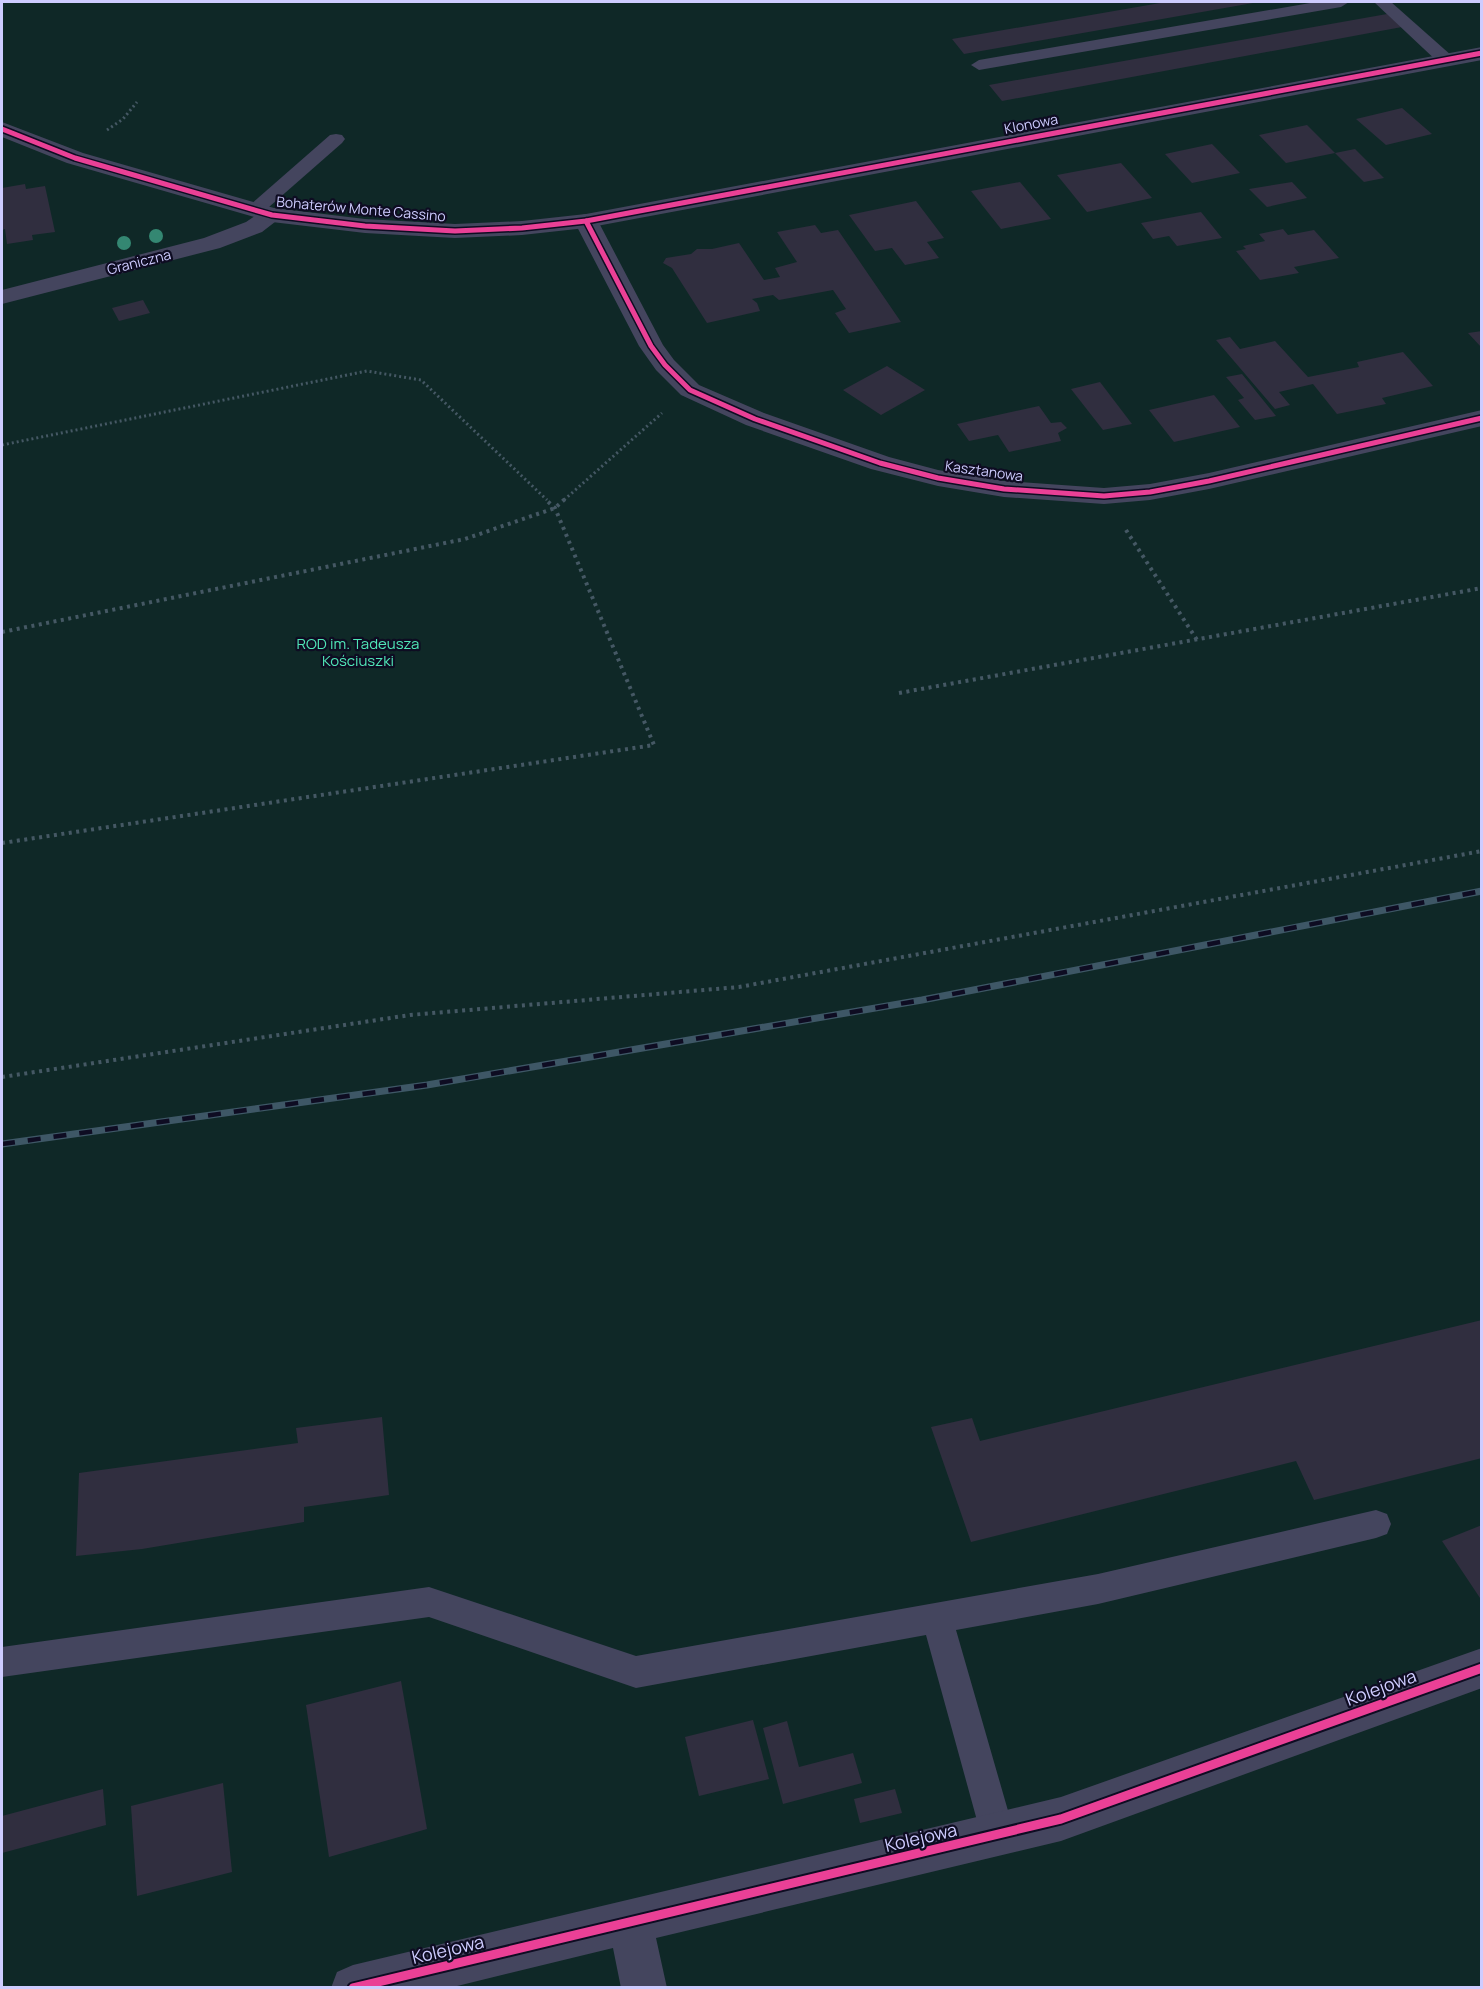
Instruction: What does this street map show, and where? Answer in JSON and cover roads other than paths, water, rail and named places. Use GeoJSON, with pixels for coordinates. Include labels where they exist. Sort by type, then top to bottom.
{"type":"FeatureCollection","features":[{"type":"Feature","properties":{"kind":"street","name":"Klonowa"},"geometry":{"type":"LineString","coordinates":[[586,221],[1482,53]]}},
{"type":"Feature","properties":{"kind":"street","name":"Bohaterów Monte Cassino"},"geometry":{"type":"LineString","coordinates":[[2,129],[75,158],[264,213],[365,226],[455,231],[522,228],[586,221]]}},
{"type":"Feature","properties":{"kind":"street","name":"Graniczna"},"geometry":{"type":"LineString","coordinates":[[2,297],[212,243],[254,227],[264,213]]}},
{"type":"Feature","properties":{"kind":"street","name":"Kasztanowa"},"geometry":{"type":"LineString","coordinates":[[586,221],[651,346],[664,365],[690,390],[755,419],[803,437],[880,463],[929,476],[1004,489],[1104,496],[1150,492],[1209,482],[1482,418]]}},
{"type":"Feature","properties":{"kind":"street","name":"Kolejowa"},"geometry":{"type":"LineString","coordinates":[[353,1988],[1061,1819],[1482,1668]]}},
{"type":"Feature","properties":{"kind":"street"},"geometry":{"type":"LineString","coordinates":[[630,1922],[644,1988]]}},
{"type":"Feature","properties":{"kind":"lane"},"geometry":{"type":"LineString","coordinates":[[979,65],[1341,2]]}},
{"type":"Feature","properties":{"kind":"lane"},"geometry":{"type":"LineString","coordinates":[[1382,2],[1446,60]]}},
{"type":"Feature","properties":{"kind":"lane"},"geometry":{"type":"LineString","coordinates":[[264,213],[336,139]]}},
{"type":"Feature","properties":{"kind":"lane"},"geometry":{"type":"LineString","coordinates":[[2,1662],[429,1602],[636,1672],[1098,1589],[1376,1524]]}},
{"type":"Feature","properties":{"kind":"lane"},"geometry":{"type":"LineString","coordinates":[[937,1617],[998,1835]]}},
{"type":"Feature","properties":{"kind":"railway"},"geometry":{"type":"LineString","coordinates":[[2,1144],[427,1085],[922,1000],[1482,891]]}},
{"type":"Feature","properties":{"kind":"park label","name":"ROD im. Tadeusza Kościuszki"},"geometry":{"type":"Point","coordinates":[358,652]}}]}
